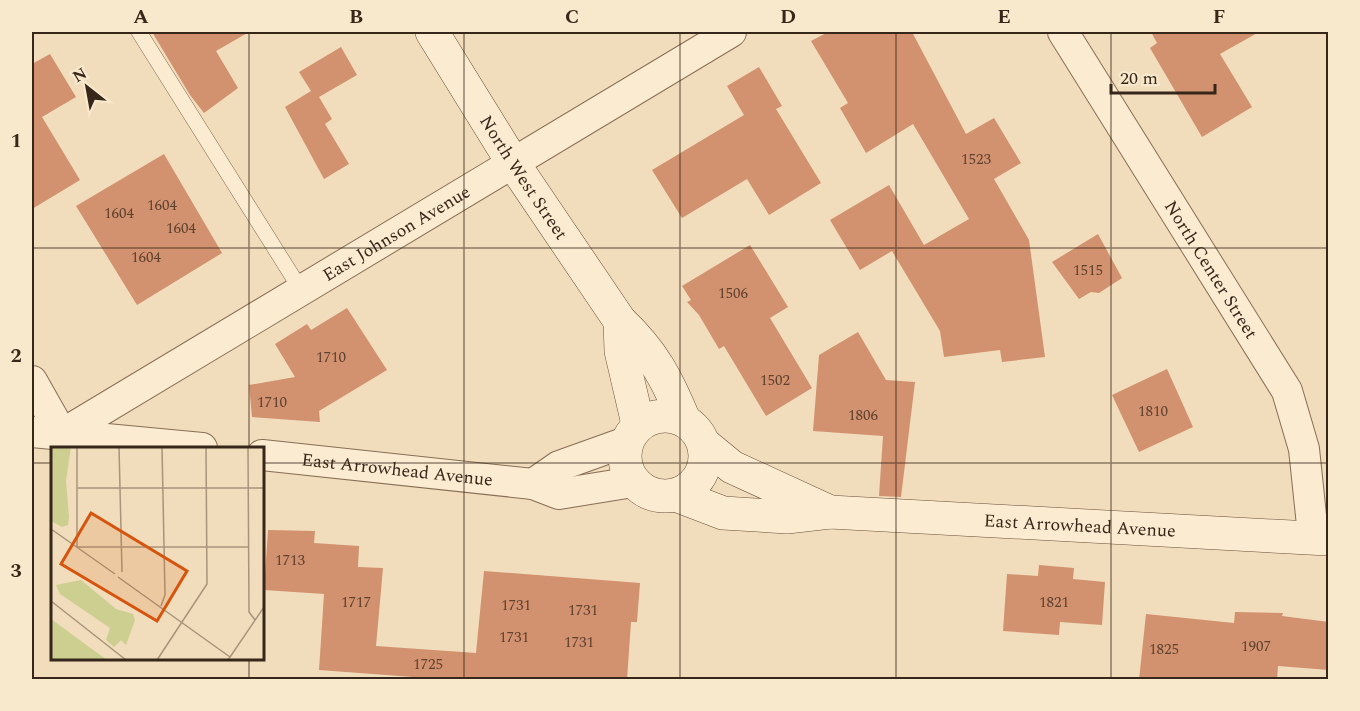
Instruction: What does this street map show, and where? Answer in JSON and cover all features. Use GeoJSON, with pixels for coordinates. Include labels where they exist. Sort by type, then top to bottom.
{"type":"FeatureCollection","features":[{"type":"Feature","properties":{"kind":"street","name":"North West Street"},"geometry":{"type":"LineString","coordinates":[[432,32],[513,163],[620,321],[643,342],[665,374],[694,432]]}},
{"type":"Feature","properties":{"kind":"street","name":"East Johnson Avenue"},"geometry":{"type":"LineString","coordinates":[[62,434],[731,32]]}},
{"type":"Feature","properties":{"kind":"street","name":"North Center Street"},"geometry":{"type":"LineString","coordinates":[[1063,32],[1287,391],[1304,449],[1320,532]]}},
{"type":"Feature","properties":{"kind":"street"},"geometry":{"type":"LineString","coordinates":[[533,484],[559,466],[632,433],[652,417],[669,415],[694,432],[705,460],[701,475],[691,488],[676,495],[661,496],[645,492],[633,482],[626,470],[624,455],[632,433],[621,351],[620,321]]}},
{"type":"Feature","properties":{"kind":"street"},"geometry":{"type":"LineString","coordinates":[[32,381],[62,434]]}},
{"type":"Feature","properties":{"kind":"street"},"geometry":{"type":"LineString","coordinates":[[32,432],[192,447]]}},
{"type":"Feature","properties":{"kind":"street","name":"East Arrowhead Avenue"},"geometry":{"type":"LineString","coordinates":[[694,432],[732,467],[830,512]]}},
{"type":"Feature","properties":{"kind":"street","name":"East Arrowhead Avenue"},"geometry":{"type":"LineString","coordinates":[[264,455],[533,484],[559,494],[633,482]]}},
{"type":"Feature","properties":{"kind":"street","name":"East Arrowhead Avenue"},"geometry":{"type":"LineString","coordinates":[[676,495],[723,513],[787,517],[830,512],[1320,532]]}},
{"type":"Feature","properties":{"kind":"lane"},"geometry":{"type":"LineString","coordinates":[[139,32],[301,290]]}},
{"type":"Feature","properties":{"kind":"building"},"geometry":{"type":"Polygon","coordinates":[[[152,32],[249,32],[216,51],[238,88],[204,113],[190,95],[152,32]]]}},
{"type":"Feature","properties":{"kind":"building"},"geometry":{"type":"Polygon","coordinates":[[[828,32],[912,32],[966,134],[994,118],[1021,163],[994,179],[1029,240],[1045,357],[1002,362],[1000,350],[944,357],[940,331],[892,251],[860,270],[830,220],[889,185],[924,245],[969,219],[913,124],[866,153],[840,108],[848,103],[811,41],[828,32]]]}},
{"type":"Feature","properties":{"kind":"building"},"geometry":{"type":"Polygon","coordinates":[[[1151,32],[1259,32],[1220,54],[1252,107],[1202,137],[1150,48],[1157,43],[1151,32]]]}},
{"type":"Feature","properties":{"kind":"building"},"geometry":{"type":"Polygon","coordinates":[[[341,47],[357,75],[319,97],[332,119],[325,124],[349,164],[324,179],[285,107],[311,91],[299,72],[341,47]]]}},
{"type":"Feature","properties":{"kind":"building"},"geometry":{"type":"Polygon","coordinates":[[[50,54],[76,97],[42,117],[80,180],[32,209],[32,64],[50,54]]]}},
{"type":"Feature","properties":{"kind":"building"},"geometry":{"type":"Polygon","coordinates":[[[759,67],[782,106],[776,109],[821,183],[769,215],[747,179],[682,218],[652,170],[744,115],[727,86],[759,67]]]}},
{"type":"Feature","properties":{"kind":"building"},"geometry":{"type":"Polygon","coordinates":[[[164,154],[222,253],[137,305],[76,206],[164,154]]]}},
{"type":"Feature","properties":{"kind":"building"},"geometry":{"type":"Polygon","coordinates":[[[1098,234],[1122,278],[1099,293],[1091,292],[1079,299],[1052,262],[1098,234]]]}},
{"type":"Feature","properties":{"kind":"building"},"geometry":{"type":"Polygon","coordinates":[[[750,245],[788,307],[770,318],[812,388],[766,416],[724,346],[719,349],[699,315],[687,302],[691,300],[682,286],[750,245]]]}},
{"type":"Feature","properties":{"kind":"building"},"geometry":{"type":"Polygon","coordinates":[[[347,308],[387,370],[319,411],[320,422],[252,417],[249,385],[295,377],[275,344],[307,324],[311,330],[347,308]]]}},
{"type":"Feature","properties":{"kind":"building"},"geometry":{"type":"Polygon","coordinates":[[[858,332],[886,380],[915,382],[901,497],[879,496],[883,436],[813,431],[819,355],[858,332]]]}},
{"type":"Feature","properties":{"kind":"building"},"geometry":{"type":"Polygon","coordinates":[[[1167,369],[1193,427],[1139,452],[1112,395],[1167,369]]]}},
{"type":"Feature","properties":{"kind":"building"},"geometry":{"type":"Polygon","coordinates":[[[268,530],[315,531],[314,543],[359,546],[358,567],[383,568],[376,646],[476,653],[484,571],[640,583],[637,622],[631,622],[627,680],[412,680],[413,677],[319,670],[324,594],[264,590],[268,530]]]}},
{"type":"Feature","properties":{"kind":"building"},"geometry":{"type":"Polygon","coordinates":[[[1039,565],[1074,568],[1073,579],[1105,582],[1102,625],[1060,622],[1059,635],[1003,631],[1007,574],[1038,576],[1039,565]]]}},
{"type":"Feature","properties":{"kind":"building"},"geometry":{"type":"Polygon","coordinates":[[[1235,612],[1283,613],[1282,616],[1329,622],[1329,670],[1278,666],[1277,680],[1183,677],[1183,680],[1139,680],[1146,614],[1234,623],[1235,612]]]}}]}
